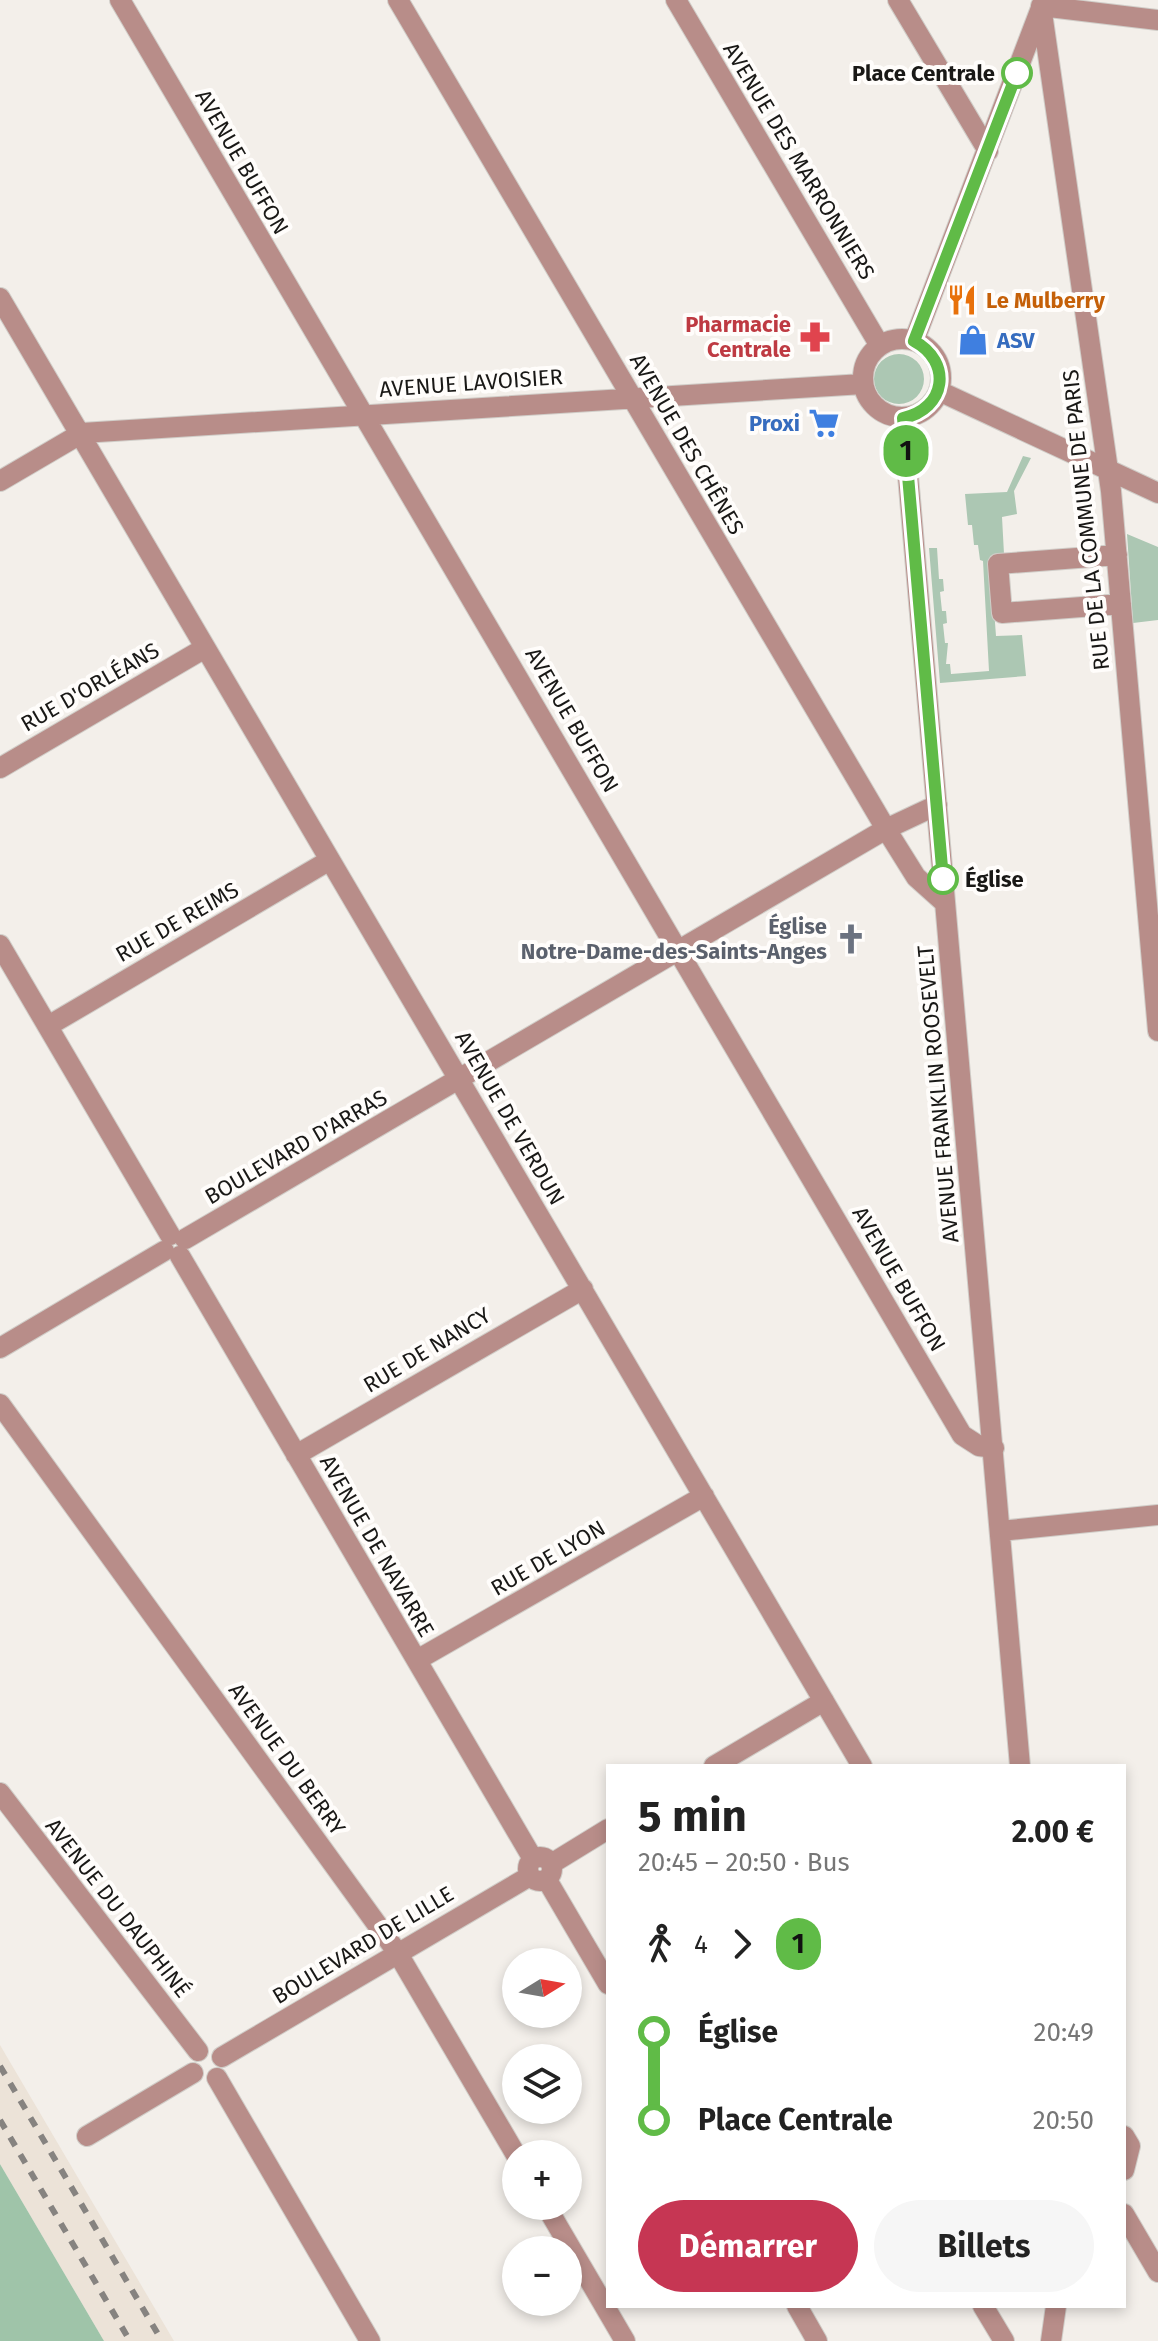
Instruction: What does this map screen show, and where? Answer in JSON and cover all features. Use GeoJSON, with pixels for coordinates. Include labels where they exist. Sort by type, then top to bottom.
{"type":"FeatureCollection","features":[{"type":"Feature","properties":{"kind":"street","name":"AVENUE BUFFON"},"geometry":{"type":"LineString","coordinates":[[120,0],[962,1435],[979,1446],[994,1448]]}},
{"type":"Feature","properties":{"kind":"street","name":"AVENUE DES CHÊNES"},"geometry":{"type":"LineString","coordinates":[[398,0],[886,829],[916,877],[945,903]]}},
{"type":"Feature","properties":{"kind":"street","name":"AVENUE DES MARRONNIERS"},"geometry":{"type":"LineString","coordinates":[[676,0],[880,346]]}},
{"type":"Feature","properties":{"kind":"street"},"geometry":{"type":"LineString","coordinates":[[898,0],[988,151]]}},
{"type":"Feature","properties":{"kind":"street"},"geometry":{"type":"LineString","coordinates":[[914,341],[1042,3],[1158,20]]}},
{"type":"Feature","properties":{"kind":"street","name":"RUE DE LA COMMUNE DE PARIS"},"geometry":{"type":"LineString","coordinates":[[1042,3],[1108,470],[1158,1031]]}},
{"type":"Feature","properties":{"kind":"street","name":"AVENUE DE VERDUN"},"geometry":{"type":"LineString","coordinates":[[0,298],[861,1764]]}},
{"type":"Feature","properties":{"kind":"street"},"geometry":{"type":"LineString","coordinates":[[891,341],[914,341],[934,356],[941,379],[939,391],[925,410],[903,418],[881,412],[872,404],[863,384],[866,363],[880,346],[891,341]]}},
{"type":"Feature","properties":{"kind":"street","name":"AVENUE LAVOISIER"},"geometry":{"type":"LineString","coordinates":[[82,433],[863,384]]}},
{"type":"Feature","properties":{"kind":"street"},"geometry":{"type":"LineString","coordinates":[[939,391],[1158,493]]}},
{"type":"Feature","properties":{"kind":"street","name":"AVENUE FRANKLIN ROOSEVELT"},"geometry":{"type":"LineString","coordinates":[[903,418],[1020,1764]]}},
{"type":"Feature","properties":{"kind":"street"},"geometry":{"type":"LineString","coordinates":[[0,481],[82,433]]}},
{"type":"Feature","properties":{"kind":"street"},"geometry":{"type":"LineString","coordinates":[[1117,555],[998,564],[1002,613],[1121,604]]}},
{"type":"Feature","properties":{"kind":"street","name":"RUE D'ORLÉANS"},"geometry":{"type":"LineString","coordinates":[[0,768],[205,648]]}},
{"type":"Feature","properties":{"kind":"street","name":"BOULEVARD D'ARRAS"},"geometry":{"type":"LineString","coordinates":[[0,1348],[886,829],[937,805]]}},
{"type":"Feature","properties":{"kind":"street","name":"RUE DE REIMS"},"geometry":{"type":"LineString","coordinates":[[48,1026],[330,860]]}},
{"type":"Feature","properties":{"kind":"street","name":"AVENUE DE NAVARRE"},"geometry":{"type":"LineString","coordinates":[[0,945],[606,1981]]}},
{"type":"Feature","properties":{"kind":"street","name":"RUE DE NANCY"},"geometry":{"type":"LineString","coordinates":[[296,1455],[583,1289]]}},
{"type":"Feature","properties":{"kind":"street","name":"AVENUE DU BERRY"},"geometry":{"type":"LineString","coordinates":[[0,1404],[397,1952],[507,2140]]}},
{"type":"Feature","properties":{"kind":"street","name":"RUE DE LYON"},"geometry":{"type":"LineString","coordinates":[[417,1660],[704,1496]]}},
{"type":"Feature","properties":{"kind":"street"},"geometry":{"type":"LineString","coordinates":[[1000,1531],[1158,1515]]}},
{"type":"Feature","properties":{"kind":"street"},"geometry":{"type":"LineString","coordinates":[[717,1764],[824,1701]]}},
{"type":"Feature","properties":{"kind":"street","name":"AVENUE DU DAUPHINÉ"},"geometry":{"type":"LineString","coordinates":[[0,1793],[198,2051]]}},
{"type":"Feature","properties":{"kind":"street","name":"BOULEVARD DE LILLE"},"geometry":{"type":"LineString","coordinates":[[222,2057],[606,1830]]}},
{"type":"Feature","properties":{"kind":"street"},"geometry":{"type":"LineString","coordinates":[[212,2049],[222,2057],[224,2066],[217,2078],[207,2081],[193,2073],[192,2059],[198,2051],[212,2049]]}},
{"type":"Feature","properties":{"kind":"street"},"geometry":{"type":"LineString","coordinates":[[87,2136],[193,2073]]}},
{"type":"Feature","properties":{"kind":"street"},"geometry":{"type":"LineString","coordinates":[[217,2078],[370,2341]]}},
{"type":"Feature","properties":{"kind":"street"},"geometry":{"type":"LineString","coordinates":[[1126,2139],[1130,2146],[1126,2162]]}},
{"type":"Feature","properties":{"kind":"street"},"geometry":{"type":"LineString","coordinates":[[1126,2217],[1158,2272]]}},
{"type":"Feature","properties":{"kind":"street"},"geometry":{"type":"LineString","coordinates":[[554,2220],[625,2341]]}},
{"type":"Feature","properties":{"kind":"street"},"geometry":{"type":"LineString","coordinates":[[798,2308],[817,2341]]}},
{"type":"Feature","properties":{"kind":"street"},"geometry":{"type":"LineString","coordinates":[[984,2308],[1004,2341]]}},
{"type":"Feature","properties":{"kind":"street"},"geometry":{"type":"LineString","coordinates":[[1051,2341],[1056,2308]]}},
{"type":"Feature","properties":{"kind":"shaded area"},"geometry":{"type":"Polygon","coordinates":[[[0,2045],[174,2341],[104,2341],[0,2164],[0,2045]]]}},
{"type":"Feature","properties":{"kind":"green space"},"geometry":{"type":"Polygon","coordinates":[[[899,354],[917,361],[924,379],[917,397],[899,404],[881,397],[874,379],[881,361],[899,354]]]}},
{"type":"Feature","properties":{"kind":"green space"},"geometry":{"type":"Polygon","coordinates":[[[1023,456],[1031,458],[1014,491],[1017,514],[1002,517],[1004,554],[990,556],[996,636],[1022,635],[1026,676],[940,683],[929,548],[937,548],[939,579],[943,579],[944,591],[940,592],[947,623],[943,624],[945,643],[948,643],[946,664],[950,664],[951,674],[989,671],[983,561],[980,560],[978,545],[974,545],[972,525],[968,525],[965,494],[1007,492],[1023,456]]]}},
{"type":"Feature","properties":{"kind":"green space"},"geometry":{"type":"Polygon","coordinates":[[[1127,534],[1158,547],[1158,620],[1133,623],[1127,534]]]}},
{"type":"Feature","properties":{"kind":"green space"},"geometry":{"type":"Polygon","coordinates":[[[0,2164],[104,2341],[0,2341],[0,2164]]]}},
{"type":"Feature","properties":{"kind":"railway"},"geometry":{"type":"LineString","coordinates":[[0,2066],[162,2341]]}},
{"type":"Feature","properties":{"kind":"railway"},"geometry":{"type":"LineString","coordinates":[[0,2120],[130,2341]]}},
{"type":"Feature","properties":{"kind":"bus line","name":"1"},"geometry":{"type":"LineString","coordinates":[[943,879],[903,418],[925,410],[939,391],[941,379],[934,356],[914,341],[1017,73]]}},
{"type":"Feature","properties":{"kind":"place","name":"Place Centrale"},"geometry":{"type":"Point","coordinates":[1017,73]}},
{"type":"Feature","properties":{"kind":"place","name":"Le Mulberry"},"geometry":{"type":"Point","coordinates":[962,300]}},
{"type":"Feature","properties":{"kind":"place","name":"Pharmacie Centrale"},"geometry":{"type":"Point","coordinates":[815,337]}},
{"type":"Feature","properties":{"kind":"place","name":"ASV"},"geometry":{"type":"Point","coordinates":[973,340]}},
{"type":"Feature","properties":{"kind":"place","name":"Proxi"},"geometry":{"type":"Point","coordinates":[824,423]}},
{"type":"Feature","properties":{"kind":"place","name":"Église"},"geometry":{"type":"Point","coordinates":[943,879]}},
{"type":"Feature","properties":{"kind":"place","name":"Église Notre-Dame-des-Saints-Anges"},"geometry":{"type":"Point","coordinates":[851,939]}}]}
